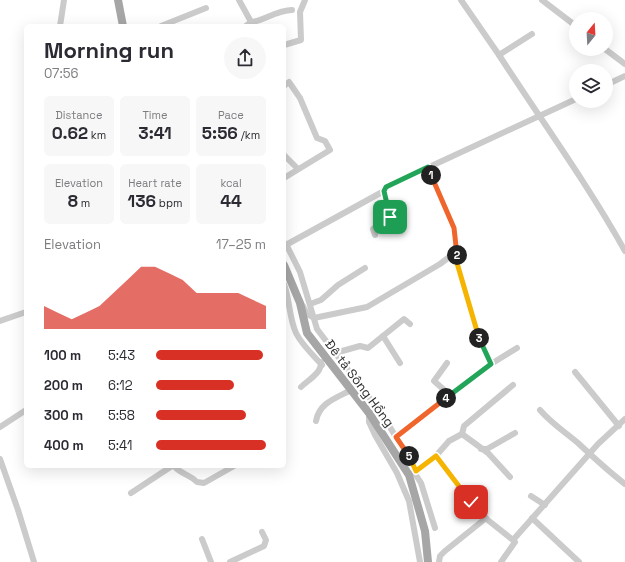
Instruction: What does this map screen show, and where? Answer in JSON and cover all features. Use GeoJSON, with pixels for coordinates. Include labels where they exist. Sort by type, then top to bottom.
{"type":"FeatureCollection","features":[{"type":"Feature","properties":{"kind":"main road"},"geometry":{"type":"LineString","coordinates":[[118,0],[123,24]]}},
{"type":"Feature","properties":{"kind":"main road","name":"Đê tả Sông Hồng"},"geometry":{"type":"LineString","coordinates":[[287,282],[300,303],[307,334],[369,413],[413,473],[416,501],[425,531],[428,562]]}},
{"type":"Feature","properties":{"kind":"street"},"geometry":{"type":"LineString","coordinates":[[60,24],[64,0]]}},
{"type":"Feature","properties":{"kind":"street"},"geometry":{"type":"LineString","coordinates":[[239,0],[248,24],[278,11],[292,10]]}},
{"type":"Feature","properties":{"kind":"street"},"geometry":{"type":"LineString","coordinates":[[286,45],[301,40],[300,12],[305,0]]}},
{"type":"Feature","properties":{"kind":"street"},"geometry":{"type":"LineString","coordinates":[[461,0],[597,202],[625,251]]}},
{"type":"Feature","properties":{"kind":"street"},"geometry":{"type":"LineString","coordinates":[[542,0],[569,21]]}},
{"type":"Feature","properties":{"kind":"street"},"geometry":{"type":"LineString","coordinates":[[166,24],[206,8]]}},
{"type":"Feature","properties":{"kind":"street"},"geometry":{"type":"LineString","coordinates":[[499,55],[532,34]]}},
{"type":"Feature","properties":{"kind":"street"},"geometry":{"type":"LineString","coordinates":[[613,55],[625,64]]}},
{"type":"Feature","properties":{"kind":"street"},"geometry":{"type":"LineString","coordinates":[[613,82],[625,76]]}},
{"type":"Feature","properties":{"kind":"street"},"geometry":{"type":"LineString","coordinates":[[286,84],[289,82],[300,98],[317,138],[325,141],[330,150],[286,177]]}},
{"type":"Feature","properties":{"kind":"street"},"geometry":{"type":"LineString","coordinates":[[286,244],[384,191],[386,187],[569,102]]}},
{"type":"Feature","properties":{"kind":"street"},"geometry":{"type":"LineString","coordinates":[[286,157],[298,169]]}},
{"type":"Feature","properties":{"kind":"street"},"geometry":{"type":"LineString","coordinates":[[428,167],[454,228],[457,263],[475,330],[491,364]]}},
{"type":"Feature","properties":{"kind":"street"},"geometry":{"type":"LineString","coordinates":[[375,235],[374,229],[390,217],[384,191]]}},
{"type":"Feature","properties":{"kind":"street"},"geometry":{"type":"LineString","coordinates":[[286,247],[300,272],[317,330],[384,417],[396,437],[413,473],[421,483],[435,528]]}},
{"type":"Feature","properties":{"kind":"street"},"geometry":{"type":"LineString","coordinates":[[300,303],[307,314],[314,318],[367,307],[440,264],[457,251]]}},
{"type":"Feature","properties":{"kind":"street"},"geometry":{"type":"LineString","coordinates":[[310,304],[321,300],[338,285],[365,268]]}},
{"type":"Feature","properties":{"kind":"street"},"geometry":{"type":"LineString","coordinates":[[287,282],[296,332],[307,348],[322,365]]}},
{"type":"Feature","properties":{"kind":"street"},"geometry":{"type":"LineString","coordinates":[[0,321],[24,313]]}},
{"type":"Feature","properties":{"kind":"street"},"geometry":{"type":"LineString","coordinates":[[335,353],[360,346],[368,348],[404,320],[410,324]]}},
{"type":"Feature","properties":{"kind":"street"},"geometry":{"type":"LineString","coordinates":[[383,336],[400,362]]}},
{"type":"Feature","properties":{"kind":"street"},"geometry":{"type":"LineString","coordinates":[[301,387],[318,373],[322,365],[318,347]]}},
{"type":"Feature","properties":{"kind":"street"},"geometry":{"type":"LineString","coordinates":[[396,437],[491,364],[517,348]]}},
{"type":"Feature","properties":{"kind":"street"},"geometry":{"type":"LineString","coordinates":[[447,363],[434,381],[450,395]]}},
{"type":"Feature","properties":{"kind":"street"},"geometry":{"type":"LineString","coordinates":[[575,372],[618,426]]}},
{"type":"Feature","properties":{"kind":"street"},"geometry":{"type":"LineString","coordinates":[[413,473],[436,456],[449,441],[462,434],[464,426],[513,385]]}},
{"type":"Feature","properties":{"kind":"street"},"geometry":{"type":"LineString","coordinates":[[316,421],[318,412],[322,406],[351,390]]}},
{"type":"Feature","properties":{"kind":"street"},"geometry":{"type":"LineString","coordinates":[[540,410],[551,424],[590,454],[625,484]]}},
{"type":"Feature","properties":{"kind":"street"},"geometry":{"type":"LineString","coordinates":[[0,428],[24,411]]}},
{"type":"Feature","properties":{"kind":"street"},"geometry":{"type":"LineString","coordinates":[[369,413],[370,422],[375,435],[397,473],[409,501],[413,516],[420,562]]}},
{"type":"Feature","properties":{"kind":"street"},"geometry":{"type":"LineString","coordinates":[[501,562],[513,546],[513,540],[532,518],[590,454],[625,419]]}},
{"type":"Feature","properties":{"kind":"street"},"geometry":{"type":"LineString","coordinates":[[462,434],[488,453],[510,477]]}},
{"type":"Feature","properties":{"kind":"street"},"geometry":{"type":"LineString","coordinates":[[481,449],[487,449],[515,434]]}},
{"type":"Feature","properties":{"kind":"street"},"geometry":{"type":"LineString","coordinates":[[436,456],[462,492],[486,518],[513,540]]}},
{"type":"Feature","properties":{"kind":"street"},"geometry":{"type":"LineString","coordinates":[[0,459],[34,562]]}},
{"type":"Feature","properties":{"kind":"street"},"geometry":{"type":"LineString","coordinates":[[131,493],[170,468]]}},
{"type":"Feature","properties":{"kind":"street"},"geometry":{"type":"LineString","coordinates":[[175,468],[180,473],[190,475],[198,482],[204,483],[230,468]]}},
{"type":"Feature","properties":{"kind":"street"},"geometry":{"type":"LineString","coordinates":[[531,496],[545,505]]}},
{"type":"Feature","properties":{"kind":"street"},"geometry":{"type":"LineString","coordinates":[[413,516],[416,501]]}},
{"type":"Feature","properties":{"kind":"street"},"geometry":{"type":"LineString","coordinates":[[439,562],[440,556],[445,551],[486,518]]}},
{"type":"Feature","properties":{"kind":"street"},"geometry":{"type":"LineString","coordinates":[[532,518],[579,562]]}},
{"type":"Feature","properties":{"kind":"street"},"geometry":{"type":"LineString","coordinates":[[230,562],[264,546],[266,540],[262,532]]}},
{"type":"Feature","properties":{"kind":"street"},"geometry":{"type":"LineString","coordinates":[[202,539],[211,562]]}},
{"type":"Feature","properties":{"kind":"route"},"geometry":{"type":"LineString","coordinates":[[390,217],[384,191],[386,187],[428,167],[454,228],[458,249],[457,263],[465,286],[475,330],[491,364],[417,423],[396,437],[416,471],[436,456],[455,483],[471,502]]}}]}
